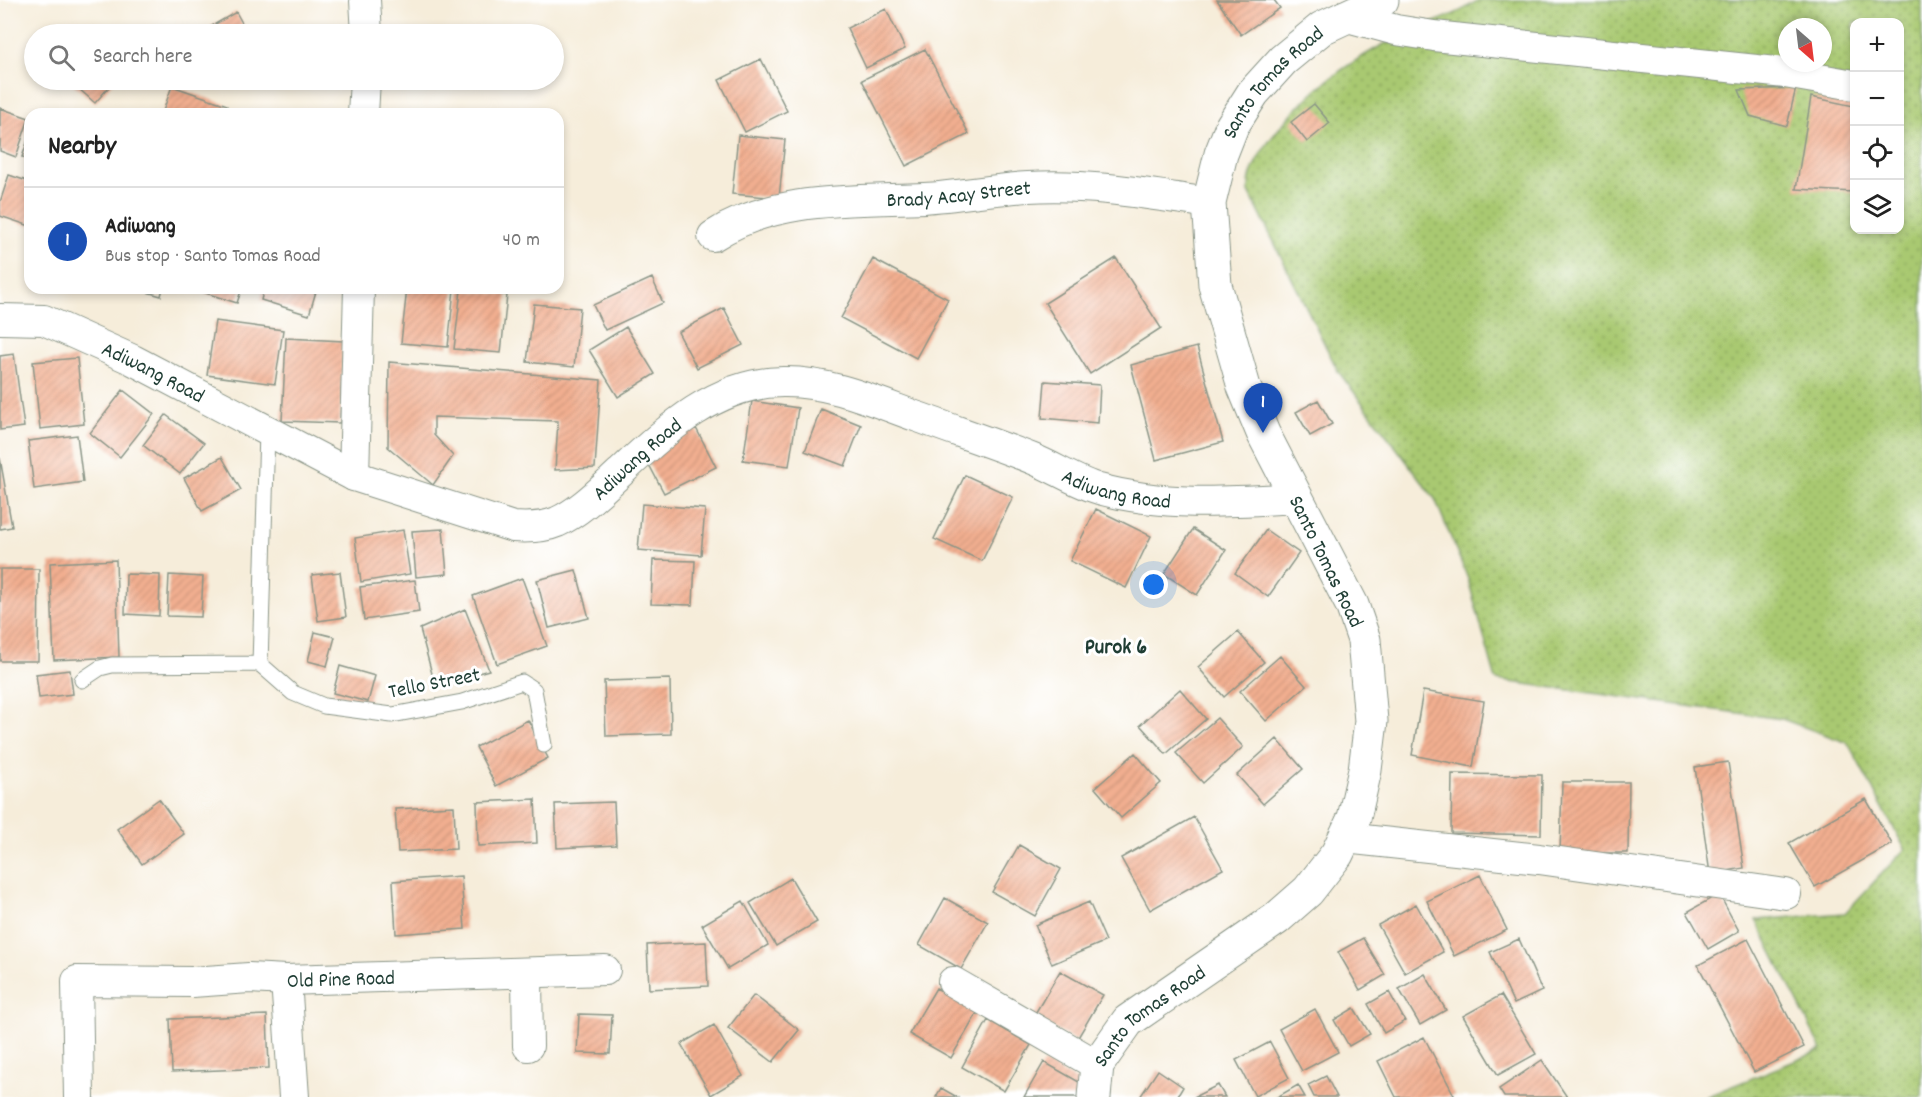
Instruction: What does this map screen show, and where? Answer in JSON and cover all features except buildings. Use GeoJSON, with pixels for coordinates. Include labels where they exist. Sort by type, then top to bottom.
{"type":"FeatureCollection","features":[{"type":"Feature","properties":{"kind":"street"},"geometry":{"type":"LineString","coordinates":[[365,0],[366,24]]}},
{"type":"Feature","properties":{"kind":"street","name":"Santo Tomas Road"},"geometry":{"type":"LineString","coordinates":[[1096,1081],[1128,1021],[1276,920],[1308,891],[1337,854],[1354,818],[1365,770],[1371,721],[1364,640],[1353,605],[1263,433],[1244,387],[1215,285],[1209,203],[1221,154],[1232,126],[1253,93],[1283,60],[1322,28],[1382,0]]}},
{"type":"Feature","properties":{"kind":"street"},"geometry":{"type":"LineString","coordinates":[[1344,16],[1396,30],[1434,36],[1785,73],[1850,84]]}},
{"type":"Feature","properties":{"kind":"street"},"geometry":{"type":"LineString","coordinates":[[363,108],[364,90]]}},
{"type":"Feature","properties":{"kind":"street","name":"Brady Acay Street"},"geometry":{"type":"LineString","coordinates":[[713,236],[732,224],[771,210],[848,201],[938,197],[1029,187],[1105,188],[1209,203]]}},
{"type":"Feature","properties":{"kind":"street"},"geometry":{"type":"LineString","coordinates":[[354,476],[358,294]]}},
{"type":"Feature","properties":{"kind":"street","name":"Adiwang Road"},"geometry":{"type":"LineString","coordinates":[[0,319],[44,320],[88,339],[211,400],[267,432],[354,476],[513,527],[536,528],[557,522],[576,510],[682,419],[725,394],[758,384],[784,382],[812,385],[861,397],[1033,459],[1098,488],[1162,501],[1219,502],[1297,498]]}},
{"type":"Feature","properties":{"kind":"street"},"geometry":{"type":"LineString","coordinates":[[1345,838],[1527,858],[1786,894]]}},
{"type":"Feature","properties":{"kind":"street","name":"Old Pine Road"},"geometry":{"type":"LineString","coordinates":[[79,1097],[77,981],[192,982],[249,978],[286,980],[527,975],[605,970]]}},
{"type":"Feature","properties":{"kind":"street"},"geometry":{"type":"LineString","coordinates":[[527,975],[528,1046]]}},
{"type":"Feature","properties":{"kind":"street"},"geometry":{"type":"LineString","coordinates":[[286,980],[294,1097]]}},
{"type":"Feature","properties":{"kind":"street"},"geometry":{"type":"LineString","coordinates":[[953,982],[1096,1081]]}},
{"type":"Feature","properties":{"kind":"lane"},"geometry":{"type":"LineString","coordinates":[[82,680],[100,668],[112,665],[260,664],[267,432]]}},
{"type":"Feature","properties":{"kind":"lane","name":"Tello Street"},"geometry":{"type":"LineString","coordinates":[[260,664],[293,693],[324,706],[392,715],[462,702],[522,682],[534,690],[544,745]]}},
{"type":"Feature","properties":{"kind":"green space"},"geometry":{"type":"Polygon","coordinates":[[[1478,0],[1922,0],[1922,1097],[1705,1097],[1822,1050],[1756,920],[1845,913],[1905,849],[1848,743],[1782,719],[1496,680],[1468,579],[1435,499],[1338,371],[1249,192],[1250,178],[1267,144],[1295,110],[1324,83],[1391,40],[1450,16],[1478,0]]]}},
{"type":"Feature","properties":{"kind":"place","name":"Adiwang"},"geometry":{"type":"Point","coordinates":[1263,433]}},
{"type":"Feature","properties":{"kind":"district","name":"Purok 6"},"geometry":{"type":"Point","coordinates":[1116,645]}}]}
